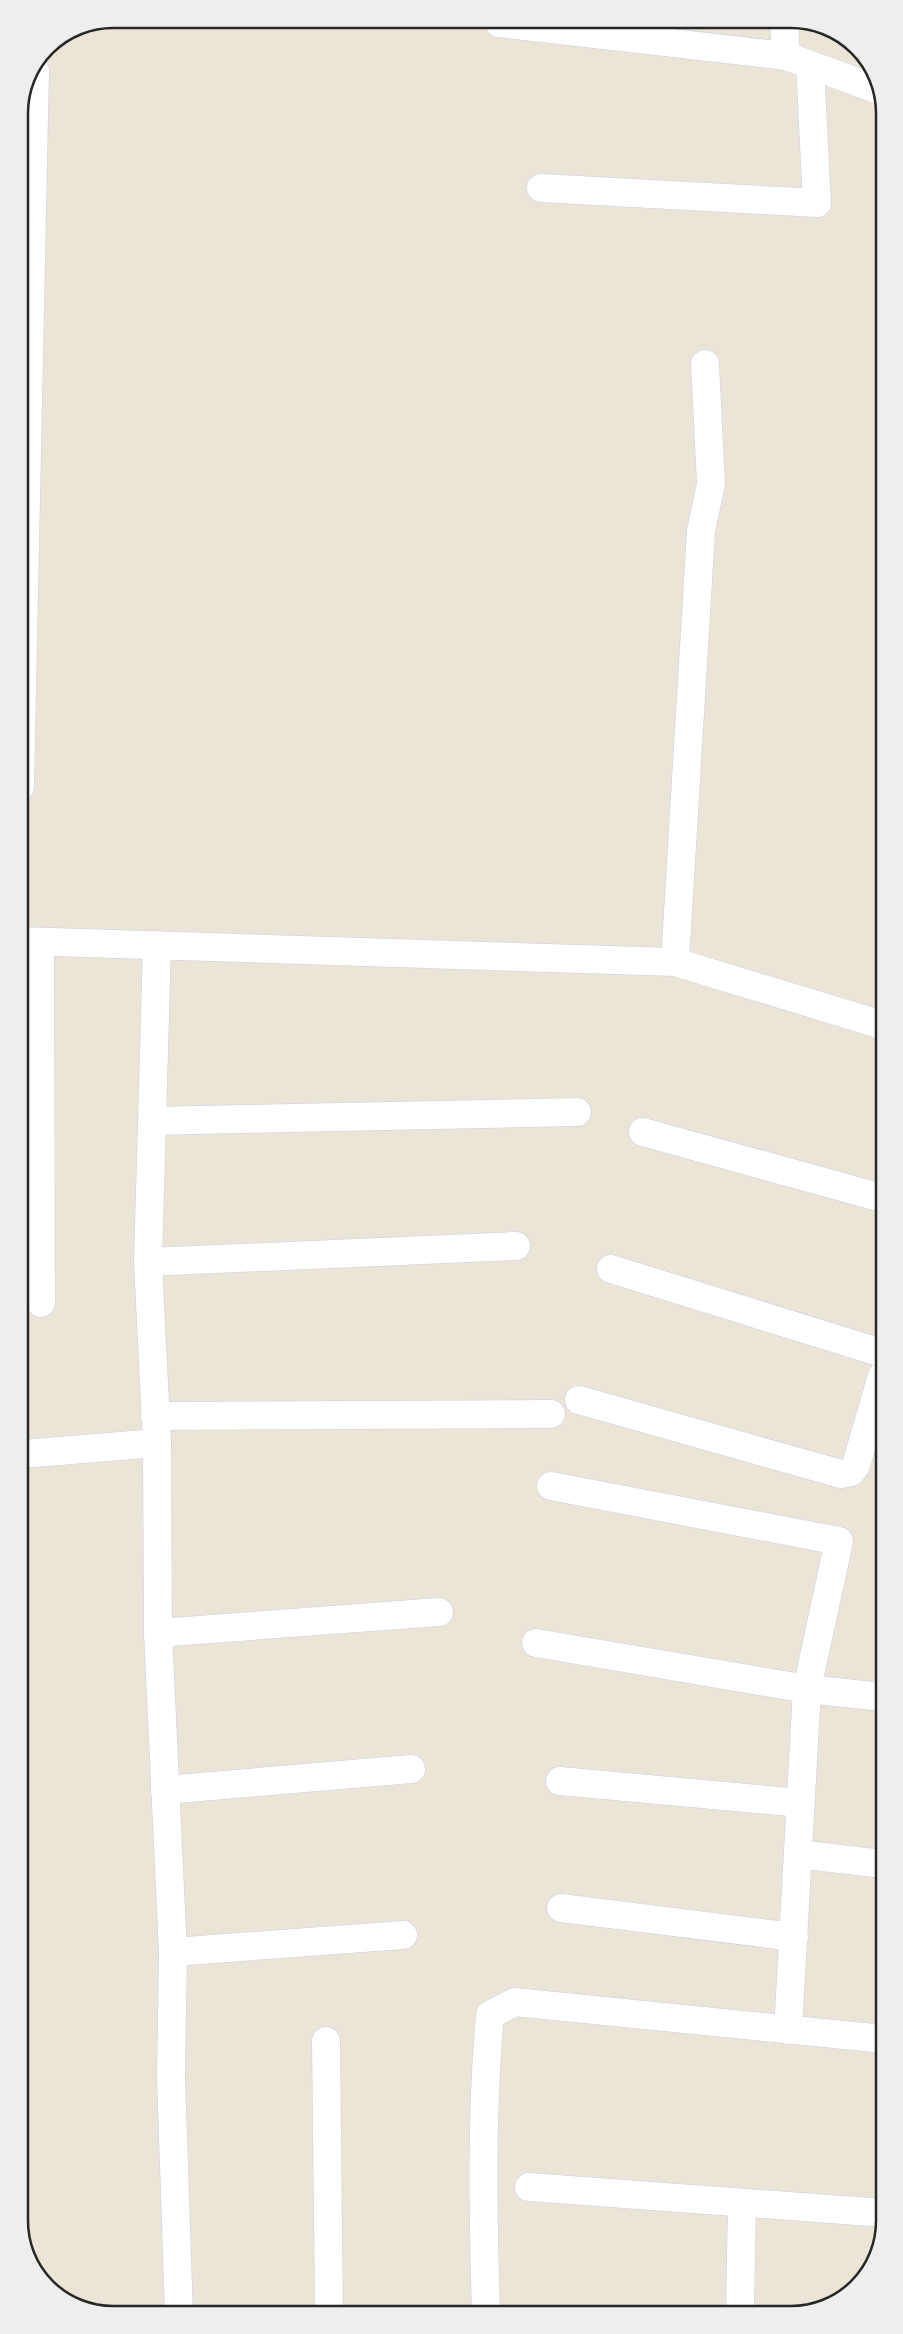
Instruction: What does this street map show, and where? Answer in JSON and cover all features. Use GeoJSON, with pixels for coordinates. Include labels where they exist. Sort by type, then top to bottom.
{"type":"FeatureCollection","features":[{"type":"Feature","properties":{"kind":"street"},"geometry":{"type":"LineString","coordinates":[[539,28],[798,60],[872,87]]}},
{"type":"Feature","properties":{"kind":"street"},"geometry":{"type":"LineString","coordinates":[[541,188],[817,203],[798,60],[787,28]]}},
{"type":"Feature","properties":{"kind":"street"},"geometry":{"type":"LineString","coordinates":[[28,113],[33,83]]}},
{"type":"Feature","properties":{"kind":"street"},"geometry":{"type":"LineString","coordinates":[[675,962],[701,531],[711,484],[705,364]]}},
{"type":"Feature","properties":{"kind":"street"},"geometry":{"type":"LineString","coordinates":[[34,1287],[30,941],[675,962],[876,1023]]}},
{"type":"Feature","properties":{"kind":"street"},"geometry":{"type":"LineString","coordinates":[[157,945],[148,1262],[157,1444],[158,1633],[173,1952],[171,2076],[179,2306]]}},
{"type":"Feature","properties":{"kind":"street"},"geometry":{"type":"LineString","coordinates":[[152,1121],[577,1112]]}},
{"type":"Feature","properties":{"kind":"street"},"geometry":{"type":"LineString","coordinates":[[642,1132],[876,1196]]}},
{"type":"Feature","properties":{"kind":"street"},"geometry":{"type":"LineString","coordinates":[[148,1262],[516,1246]]}},
{"type":"Feature","properties":{"kind":"street"},"geometry":{"type":"LineString","coordinates":[[611,1268],[876,1351]]}},
{"type":"Feature","properties":{"kind":"street"},"geometry":{"type":"LineString","coordinates":[[579,1400],[842,1474],[851,1472],[856,1465],[876,1397]]}},
{"type":"Feature","properties":{"kind":"street"},"geometry":{"type":"LineString","coordinates":[[156,1416],[551,1414]]}},
{"type":"Feature","properties":{"kind":"street"},"geometry":{"type":"LineString","coordinates":[[28,1454],[157,1444]]}},
{"type":"Feature","properties":{"kind":"street"},"geometry":{"type":"LineString","coordinates":[[551,1486],[839,1541],[807,1689],[788,2030]]}},
{"type":"Feature","properties":{"kind":"street"},"geometry":{"type":"LineString","coordinates":[[158,1633],[439,1612]]}},
{"type":"Feature","properties":{"kind":"street"},"geometry":{"type":"LineString","coordinates":[[536,1643],[807,1689],[876,1696]]}},
{"type":"Feature","properties":{"kind":"street"},"geometry":{"type":"LineString","coordinates":[[165,1790],[411,1769]]}},
{"type":"Feature","properties":{"kind":"street"},"geometry":{"type":"LineString","coordinates":[[560,1781],[801,1803]]}},
{"type":"Feature","properties":{"kind":"street"},"geometry":{"type":"LineString","coordinates":[[798,1854],[876,1863]]}},
{"type":"Feature","properties":{"kind":"street"},"geometry":{"type":"LineString","coordinates":[[561,1908],[794,1937]]}},
{"type":"Feature","properties":{"kind":"street"},"geometry":{"type":"LineString","coordinates":[[173,1952],[403,1935]]}},
{"type":"Feature","properties":{"kind":"street"},"geometry":{"type":"LineString","coordinates":[[486,2306],[484,2247],[485,2124],[490,2015],[515,2002],[876,2038]]}},
{"type":"Feature","properties":{"kind":"street"},"geometry":{"type":"LineString","coordinates":[[326,2041],[329,2306]]}},
{"type":"Feature","properties":{"kind":"street"},"geometry":{"type":"LineString","coordinates":[[530,2187],[876,2212]]}},
{"type":"Feature","properties":{"kind":"street"},"geometry":{"type":"LineString","coordinates":[[740,2306],[742,2203]]}}]}
